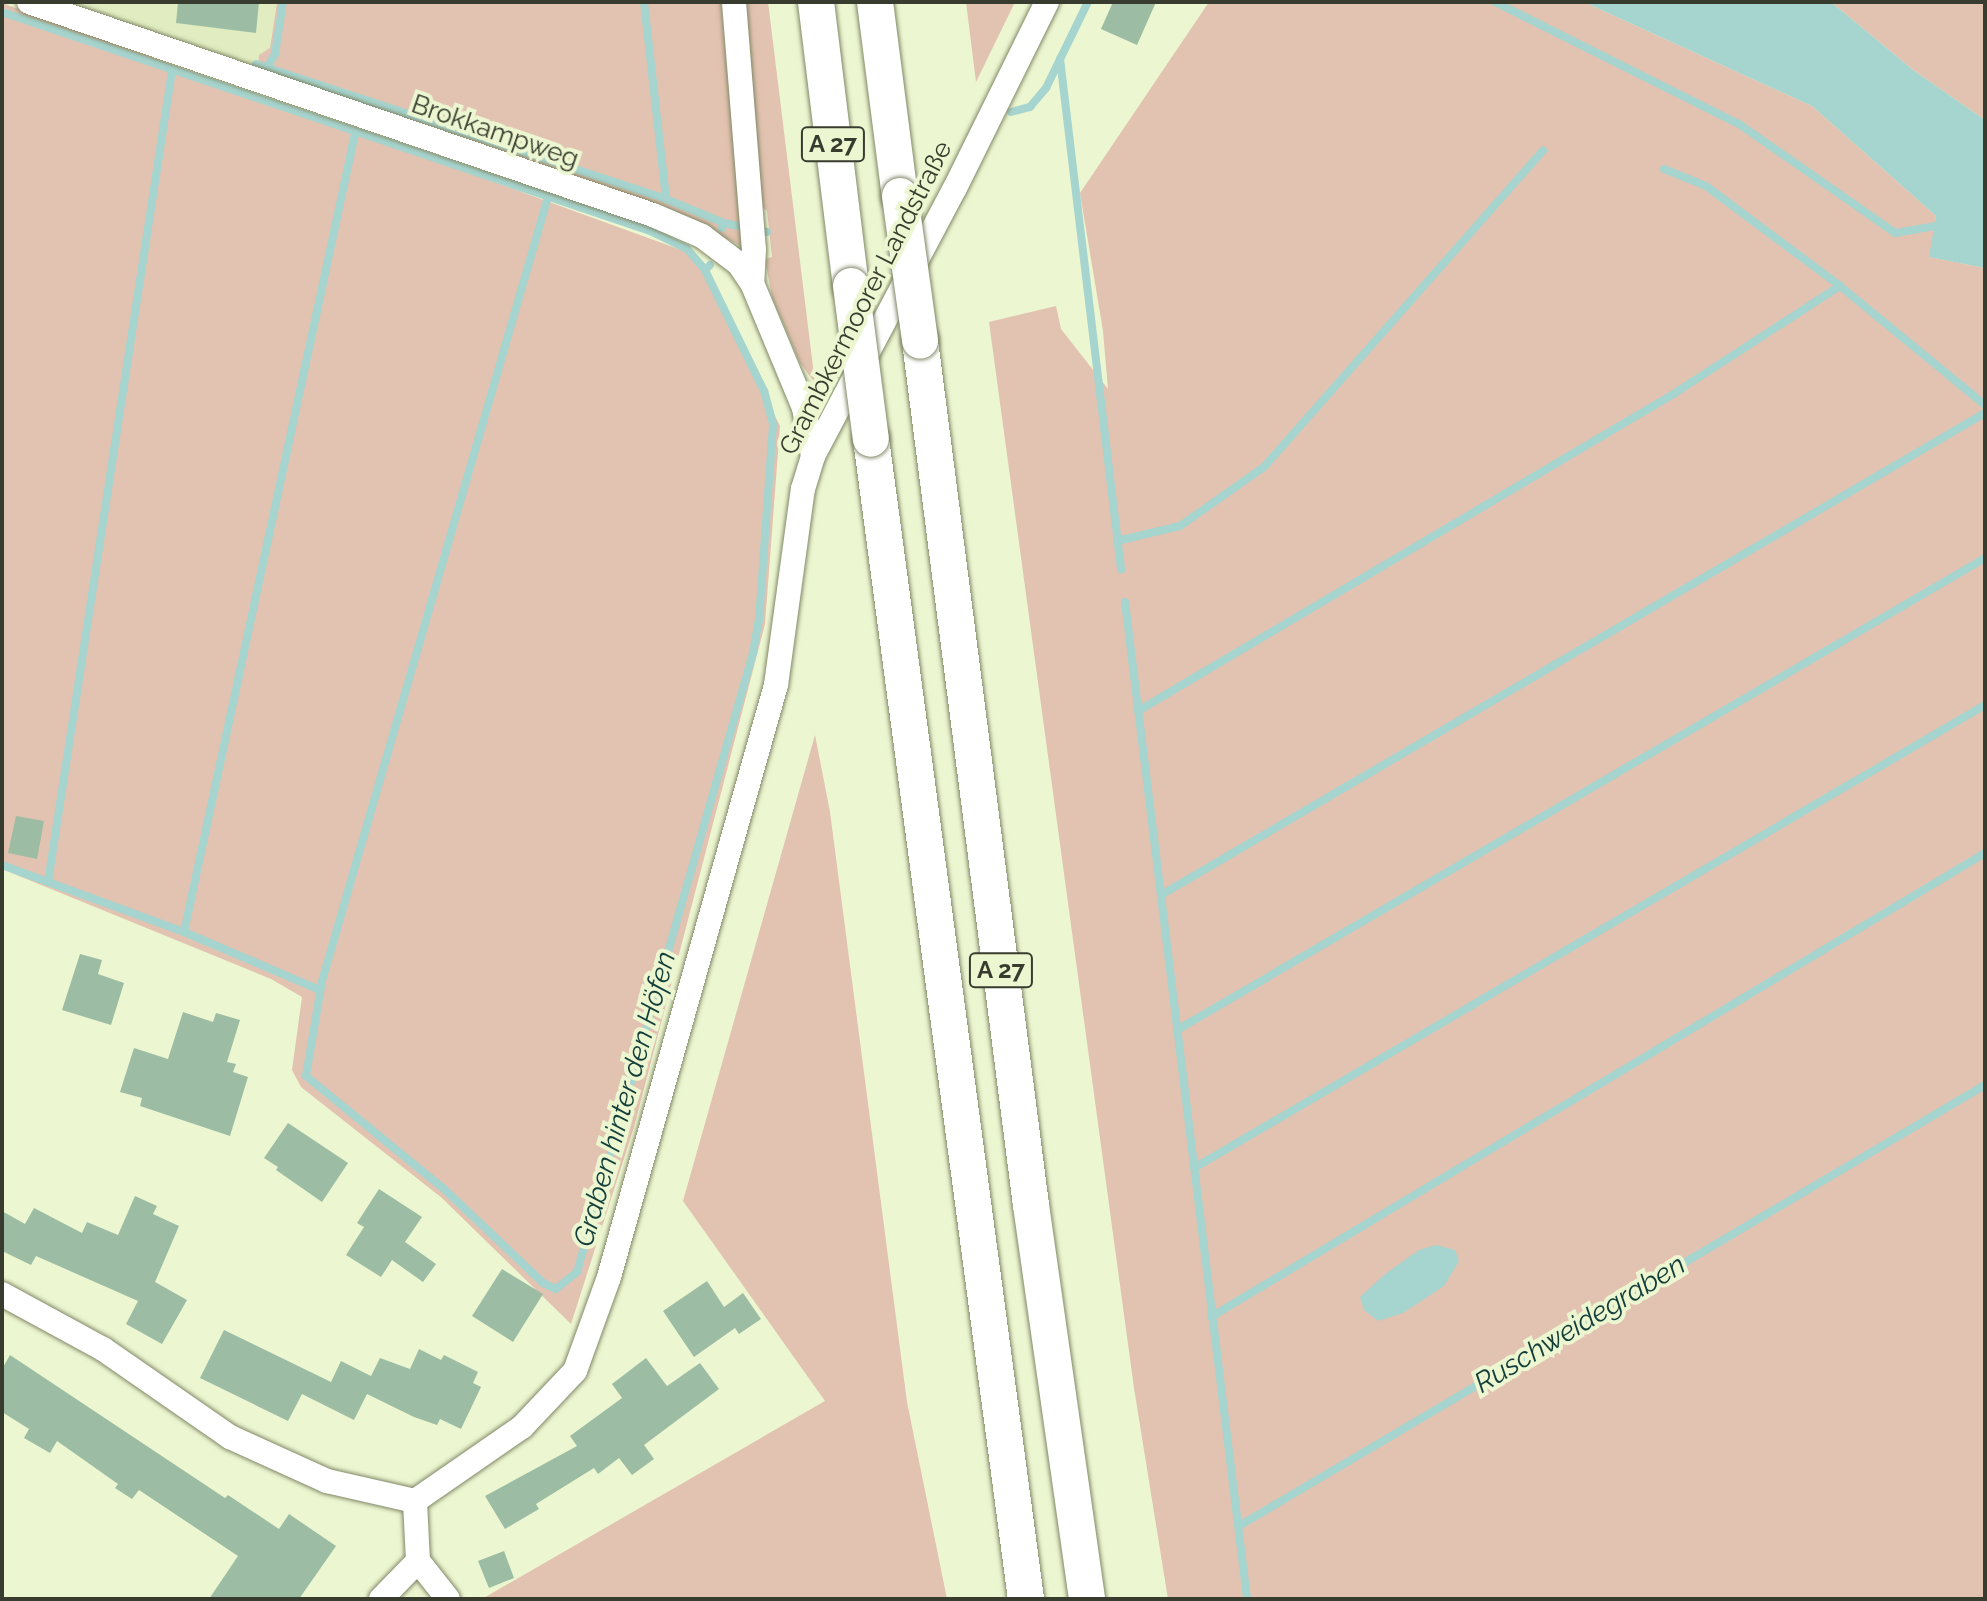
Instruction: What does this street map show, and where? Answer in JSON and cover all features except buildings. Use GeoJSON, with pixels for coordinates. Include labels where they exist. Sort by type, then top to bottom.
{"type":"FeatureCollection","features":[{"type":"Feature","properties":{"kind":"highway","name":"A 27"},"geometry":{"type":"LineString","coordinates":[[816,2],[871,439],[1026,1599]]}},
{"type":"Feature","properties":{"kind":"highway","name":"A 27"},"geometry":{"type":"LineString","coordinates":[[875,2],[1027,1173],[1087,1599]]}},
{"type":"Feature","properties":{"kind":"street","name":"Brokkampweg"},"geometry":{"type":"LineString","coordinates":[[29,2],[69,9],[653,215],[702,236],[723,250],[752,283],[804,408],[813,456]]}},
{"type":"Feature","properties":{"kind":"street"},"geometry":{"type":"LineString","coordinates":[[734,2],[754,249],[752,283]]}},
{"type":"Feature","properties":{"kind":"street","name":"Grambkermoorer Landstraße"},"geometry":{"type":"LineString","coordinates":[[415,1501],[522,1427],[575,1371],[591,1335],[776,685],[803,489],[813,456],[955,188],[1047,2]]}},
{"type":"Feature","properties":{"kind":"street"},"geometry":{"type":"LineString","coordinates":[[2,1294],[103,1349],[230,1437],[327,1481],[415,1501],[418,1561],[448,1599]]}},
{"type":"Feature","properties":{"kind":"street"},"geometry":{"type":"LineString","coordinates":[[381,1599],[418,1561]]}},
{"type":"Feature","properties":{"kind":"shaded area"},"geometry":{"type":"Polygon","coordinates":[[[62,2],[277,2],[270,48],[257,73],[62,2]]]}},
{"type":"Feature","properties":{"kind":"shaded area"},"geometry":{"type":"Polygon","coordinates":[[[277,2],[721,2],[743,247],[686,218],[257,73],[259,55],[270,48],[277,2]]]}},
{"type":"Feature","properties":{"kind":"shaded area"},"geometry":{"type":"Polygon","coordinates":[[[740,2],[768,2],[815,383],[800,363],[772,297],[765,259],[772,257],[767,211],[760,205],[740,2]]]}},
{"type":"Feature","properties":{"kind":"shaded area"},"geometry":{"type":"Polygon","coordinates":[[[966,2],[1015,2],[976,82],[966,2]]]}},
{"type":"Feature","properties":{"kind":"shaded area"},"geometry":{"type":"Polygon","coordinates":[[[1209,2],[1584,2],[1812,106],[1936,216],[1930,257],[1985,268],[1985,1599],[1168,1599],[1134,1388],[989,322],[1056,306],[1061,329],[1108,389],[1103,331],[1080,193],[1209,2]]]}},
{"type":"Feature","properties":{"kind":"shaded area"},"geometry":{"type":"Polygon","coordinates":[[[1831,2],[1985,2],[1985,120],[1913,70],[1831,2]]]}},
{"type":"Feature","properties":{"kind":"shaded area"},"geometry":{"type":"Polygon","coordinates":[[[2,3],[695,255],[780,426],[765,624],[634,1127],[571,1324],[442,1198],[301,1087],[292,1070],[302,997],[271,979],[2,869],[2,3]]]}},
{"type":"Feature","properties":{"kind":"shaded area"},"geometry":{"type":"Polygon","coordinates":[[[815,735],[830,812],[907,1402],[947,1599],[482,1599],[825,1401],[683,1201],[815,735]]]}},
{"type":"Feature","properties":{"kind":"water"},"geometry":{"type":"Polygon","coordinates":[[[1584,2],[1831,2],[1913,70],[1985,120],[1985,268],[1929,257],[1936,216],[1812,106],[1584,2]]]}},
{"type":"Feature","properties":{"kind":"water"},"geometry":{"type":"Polygon","coordinates":[[[1436,1245],[1455,1250],[1459,1261],[1444,1286],[1403,1313],[1378,1321],[1364,1310],[1360,1297],[1385,1274],[1419,1250],[1436,1245]]]}},
{"type":"Feature","properties":{"kind":"waterway"},"geometry":{"type":"LineString","coordinates":[[267,67],[275,54],[283,2]]}},
{"type":"Feature","properties":{"kind":"waterway"},"geometry":{"type":"LineString","coordinates":[[644,2],[666,199]]}},
{"type":"Feature","properties":{"kind":"waterway","name":"Graben hinter den Höfen"},"geometry":{"type":"LineString","coordinates":[[1011,112],[1030,107],[1046,88],[1088,2]]}},
{"type":"Feature","properties":{"kind":"waterway"},"geometry":{"type":"LineString","coordinates":[[1495,2],[1739,124],[1895,233],[1942,225]]}},
{"type":"Feature","properties":{"kind":"waterway"},"geometry":{"type":"LineString","coordinates":[[2,12],[650,231],[687,249],[705,270]]}},
{"type":"Feature","properties":{"kind":"waterway"},"geometry":{"type":"LineString","coordinates":[[1060,59],[1121,569]]}},
{"type":"Feature","properties":{"kind":"waterway"},"geometry":{"type":"LineString","coordinates":[[256,64],[666,199],[724,223]]}},
{"type":"Feature","properties":{"kind":"waterway"},"geometry":{"type":"LineString","coordinates":[[48,882],[172,71]]}},
{"type":"Feature","properties":{"kind":"waterway"},"geometry":{"type":"LineString","coordinates":[[184,932],[355,134]]}},
{"type":"Feature","properties":{"kind":"waterway"},"geometry":{"type":"LineString","coordinates":[[1117,541],[1180,526],[1264,467],[1543,150]]}},
{"type":"Feature","properties":{"kind":"waterway"},"geometry":{"type":"LineString","coordinates":[[1664,169],[1706,186],[1840,286],[1985,405]]}},
{"type":"Feature","properties":{"kind":"waterway","name":"Graben hinter den Höfen"},"geometry":{"type":"LineString","coordinates":[[548,197],[322,981],[306,1076],[443,1188],[543,1283],[556,1289],[577,1272],[753,653],[759,620],[773,424],[764,391],[705,270],[710,265]]}},
{"type":"Feature","properties":{"kind":"waterway","name":"Graben hinter den Höfen"},"geometry":{"type":"LineString","coordinates":[[722,228],[724,223],[767,232]]}},
{"type":"Feature","properties":{"kind":"waterway"},"geometry":{"type":"LineString","coordinates":[[1138,711],[1675,393],[1840,286]]}},
{"type":"Feature","properties":{"kind":"waterway"},"geometry":{"type":"LineString","coordinates":[[1161,895],[1985,413]]}},
{"type":"Feature","properties":{"kind":"waterway"},"geometry":{"type":"LineString","coordinates":[[1177,1030],[1985,558]]}},
{"type":"Feature","properties":{"kind":"waterway"},"geometry":{"type":"LineString","coordinates":[[1125,602],[1247,1599]]}},
{"type":"Feature","properties":{"kind":"waterway"},"geometry":{"type":"LineString","coordinates":[[1194,1168],[1985,705]]}},
{"type":"Feature","properties":{"kind":"waterway"},"geometry":{"type":"LineString","coordinates":[[1211,1317],[1985,853]]}},
{"type":"Feature","properties":{"kind":"waterway","name":"Graben hinter den Höfen"},"geometry":{"type":"LineString","coordinates":[[2,865],[184,932],[320,990]]}},
{"type":"Feature","properties":{"kind":"waterway","name":"Ruschweidegraben"},"geometry":{"type":"LineString","coordinates":[[1239,1526],[1985,1085]]}}]}
